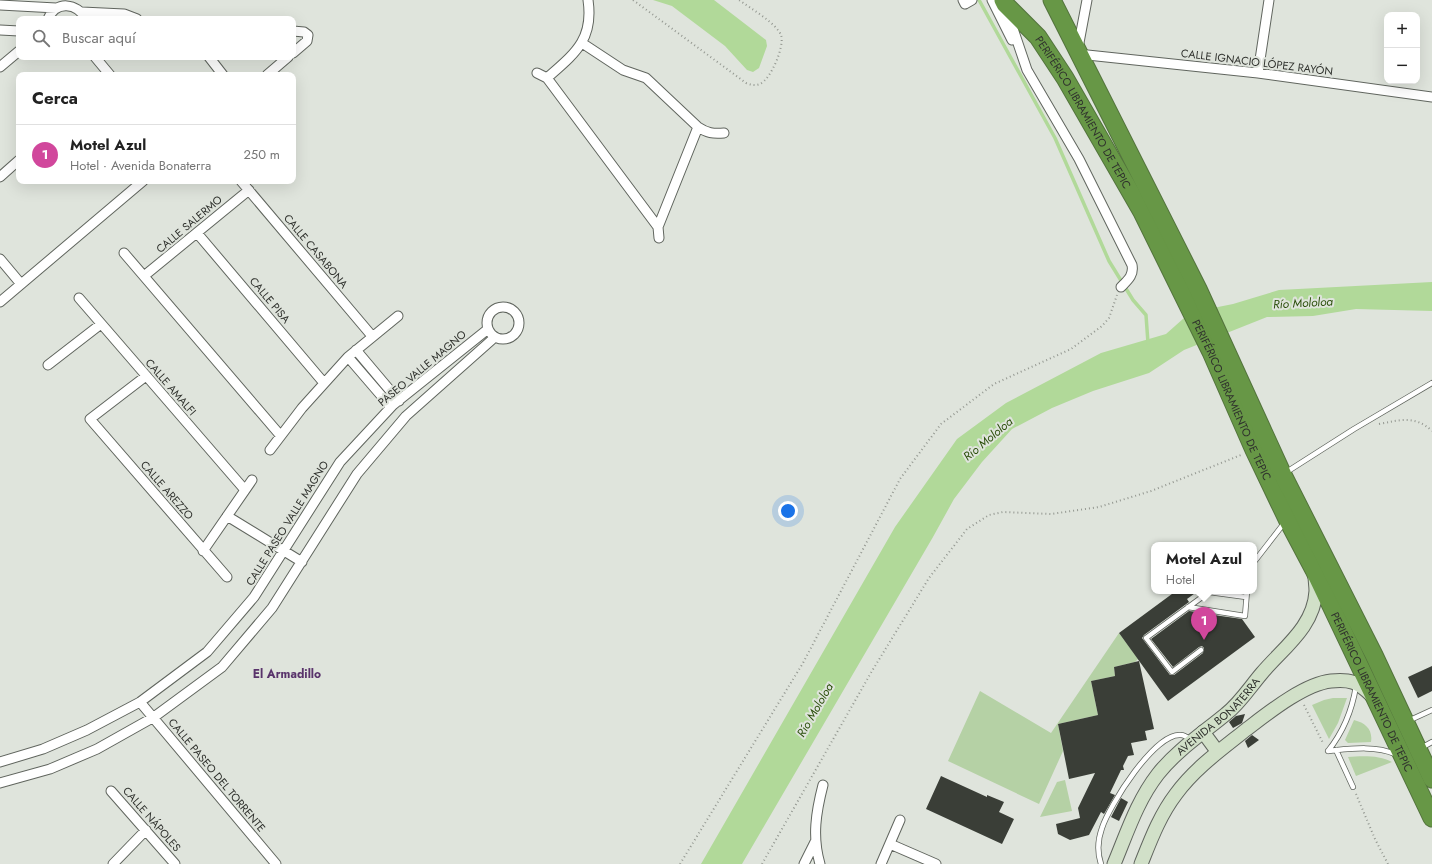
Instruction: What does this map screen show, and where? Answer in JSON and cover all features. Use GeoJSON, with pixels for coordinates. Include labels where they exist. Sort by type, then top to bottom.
{"type":"FeatureCollection","features":[{"type":"Feature","properties":{"kind":"highway","name":"PERIFÉRICO LIBRAMIENTO DE TEPIC"},"geometry":{"type":"LineString","coordinates":[[1052,0],[1218,349],[1374,655],[1432,779]]}},
{"type":"Feature","properties":{"kind":"highway","name":"PERIFÉRICO LIBRAMIENTO DE TEPIC"},"geometry":{"type":"LineString","coordinates":[[1000,1],[1038,37],[1065,78],[1142,212],[1191,292]]}},
{"type":"Feature","properties":{"kind":"highway","name":"PERIFÉRICO LIBRAMIENTO DE TEPIC"},"geometry":{"type":"LineString","coordinates":[[1218,349],[1254,450],[1287,519],[1314,570],[1358,664],[1376,700],[1418,750],[1432,818]]}},
{"type":"Feature","properties":{"kind":"street"},"geometry":{"type":"LineString","coordinates":[[547,78],[572,57],[582,43],[588,29],[590,13],[588,0]]}},
{"type":"Feature","properties":{"kind":"street"},"geometry":{"type":"LineString","coordinates":[[963,0],[965,4],[971,0]]}},
{"type":"Feature","properties":{"kind":"street"},"geometry":{"type":"LineString","coordinates":[[1078,53],[1087,0]]}},
{"type":"Feature","properties":{"kind":"street"},"geometry":{"type":"LineString","coordinates":[[1258,73],[1269,0]]}},
{"type":"Feature","properties":{"kind":"street"},"geometry":{"type":"LineString","coordinates":[[1000,1],[1027,70]]}},
{"type":"Feature","properties":{"kind":"street"},"geometry":{"type":"LineString","coordinates":[[1000,1],[1027,70],[1079,159],[1129,258],[1133,271],[1124,284]]}},
{"type":"Feature","properties":{"kind":"street"},"geometry":{"type":"LineString","coordinates":[[0,5],[56,8],[65,5],[74,7],[84,15],[104,16],[124,14],[129,16]]}},
{"type":"Feature","properties":{"kind":"street"},"geometry":{"type":"LineString","coordinates":[[50,16],[56,8]]}},
{"type":"Feature","properties":{"kind":"street"},"geometry":{"type":"LineString","coordinates":[[0,30],[16,31]]}},
{"type":"Feature","properties":{"kind":"street"},"geometry":{"type":"LineString","coordinates":[[296,31],[304,32],[308,35],[307,41],[296,50]]}},
{"type":"Feature","properties":{"kind":"street"},"geometry":{"type":"LineString","coordinates":[[582,43],[623,70],[646,78],[705,132],[714,134],[724,133]]}},
{"type":"Feature","properties":{"kind":"street","name":"CALLE IGNACIO LÓPEZ RAYÓN"},"geometry":{"type":"LineString","coordinates":[[1078,53],[1258,73],[1432,97]]}},
{"type":"Feature","properties":{"kind":"street"},"geometry":{"type":"LineString","coordinates":[[0,67],[16,54]]}},
{"type":"Feature","properties":{"kind":"street"},"geometry":{"type":"LineString","coordinates":[[98,60],[108,72]]}},
{"type":"Feature","properties":{"kind":"street"},"geometry":{"type":"LineString","coordinates":[[211,60],[221,72]]}},
{"type":"Feature","properties":{"kind":"street"},"geometry":{"type":"LineString","coordinates":[[270,72],[284,60]]}},
{"type":"Feature","properties":{"kind":"street"},"geometry":{"type":"LineString","coordinates":[[537,72],[547,78],[658,227]]}},
{"type":"Feature","properties":{"kind":"street"},"geometry":{"type":"LineString","coordinates":[[658,238],[658,227],[698,127]]}},
{"type":"Feature","properties":{"kind":"street"},"geometry":{"type":"LineString","coordinates":[[0,176],[16,163]]}},
{"type":"Feature","properties":{"kind":"street"},"geometry":{"type":"LineString","coordinates":[[0,302],[139,184]]}},
{"type":"Feature","properties":{"kind":"street","name":"CALLE CASABONA"},"geometry":{"type":"LineString","coordinates":[[244,184],[372,336]]}},
{"type":"Feature","properties":{"kind":"street","name":"CALLE SALERMO"},"geometry":{"type":"LineString","coordinates":[[144,276],[249,190]]}},
{"type":"Feature","properties":{"kind":"street","name":"CALLE PISA"},"geometry":{"type":"LineString","coordinates":[[197,233],[324,383]]}},
{"type":"Feature","properties":{"kind":"street"},"geometry":{"type":"LineString","coordinates":[[124,253],[280,435]]}},
{"type":"Feature","properties":{"kind":"street"},"geometry":{"type":"LineString","coordinates":[[0,259],[21,284]]}},
{"type":"Feature","properties":{"kind":"street","name":"CALLE AMALFI"},"geometry":{"type":"LineString","coordinates":[[79,298],[245,490]]}},
{"type":"Feature","properties":{"kind":"street"},"geometry":{"type":"LineString","coordinates":[[499,307],[508,308],[515,312],[519,321],[518,329],[515,333],[504,339],[495,337],[488,329],[487,320],[491,312],[499,307]]}},
{"type":"Feature","properties":{"kind":"street"},"geometry":{"type":"LineString","coordinates":[[270,450],[280,435],[348,357],[398,316]]}},
{"type":"Feature","properties":{"kind":"street"},"geometry":{"type":"LineString","coordinates":[[48,365],[101,324]]}},
{"type":"Feature","properties":{"kind":"street","name":"PASEO VALLE MAGNO"},"geometry":{"type":"LineString","coordinates":[[340,462],[391,407],[488,329]]}},
{"type":"Feature","properties":{"kind":"street"},"geometry":{"type":"LineString","coordinates":[[0,784],[50,769],[97,749],[154,718],[222,667],[272,608],[357,474],[406,416],[495,337]]}},
{"type":"Feature","properties":{"kind":"street"},"geometry":{"type":"LineString","coordinates":[[356,350],[399,401]]}},
{"type":"Feature","properties":{"kind":"street"},"geometry":{"type":"LineString","coordinates":[[348,357],[391,407]]}},
{"type":"Feature","properties":{"kind":"street","name":"CALLE AREZZO"},"geometry":{"type":"LineString","coordinates":[[146,376],[90,419],[227,577]]}},
{"type":"Feature","properties":{"kind":"street","name":"CALLE PASEO VALLE MAGNO"},"geometry":{"type":"LineString","coordinates":[[140,702],[207,652],[254,597],[340,462]]}},
{"type":"Feature","properties":{"kind":"street"},"geometry":{"type":"LineString","coordinates":[[204,551],[252,480]]}},
{"type":"Feature","properties":{"kind":"street"},"geometry":{"type":"LineString","coordinates":[[227,516],[302,562]]}},
{"type":"Feature","properties":{"kind":"street","name":"AVENIDA BONATERRA"},"geometry":{"type":"LineString","coordinates":[[1114,864],[1134,814],[1145,793],[1158,774],[1203,732],[1235,706],[1263,672],[1304,627],[1316,591],[1314,570]]}},
{"type":"Feature","properties":{"kind":"street"},"geometry":{"type":"LineString","coordinates":[[1141,864],[1164,810],[1190,776],[1217,752],[1278,707],[1297,695],[1330,681],[1356,683],[1362,686],[1376,700]]}},
{"type":"Feature","properties":{"kind":"street"},"geometry":{"type":"LineString","coordinates":[[0,762],[43,750],[62,742],[140,702]]}},
{"type":"Feature","properties":{"kind":"street","name":"CALLE PASEO DEL TORRENTE"},"geometry":{"type":"LineString","coordinates":[[140,702],[271,862]]}},
{"type":"Feature","properties":{"kind":"street"},"geometry":{"type":"LineString","coordinates":[[1203,732],[1217,752]]}},
{"type":"Feature","properties":{"kind":"street"},"geometry":{"type":"LineString","coordinates":[[820,864],[815,842],[815,825],[817,808],[823,785]]}},
{"type":"Feature","properties":{"kind":"street","name":"CALLE NÁPOLES"},"geometry":{"type":"LineString","coordinates":[[111,791],[175,864]]}},
{"type":"Feature","properties":{"kind":"street"},"geometry":{"type":"LineString","coordinates":[[881,864],[900,820]]}},
{"type":"Feature","properties":{"kind":"street"},"geometry":{"type":"LineString","coordinates":[[113,864],[146,830]]}},
{"type":"Feature","properties":{"kind":"street"},"geometry":{"type":"LineString","coordinates":[[804,864],[815,842]]}},
{"type":"Feature","properties":{"kind":"street"},"geometry":{"type":"LineString","coordinates":[[890,844],[936,864]]}},
{"type":"Feature","properties":{"kind":"lane"},"geometry":{"type":"LineString","coordinates":[[1283,475],[1354,429],[1432,383]]}},
{"type":"Feature","properties":{"kind":"lane"},"geometry":{"type":"LineString","coordinates":[[1257,558],[1287,519]]}},
{"type":"Feature","properties":{"kind":"lane"},"geometry":{"type":"LineString","coordinates":[[1201,650],[1172,672],[1146,638],[1206,594]]}},
{"type":"Feature","properties":{"kind":"lane"},"geometry":{"type":"LineString","coordinates":[[1224,594],[1246,597]]}},
{"type":"Feature","properties":{"kind":"lane"},"geometry":{"type":"LineString","coordinates":[[1188,607],[1245,616],[1246,594]]}},
{"type":"Feature","properties":{"kind":"lane"},"geometry":{"type":"LineString","coordinates":[[1328,751],[1345,726],[1353,702],[1358,664]]}},
{"type":"Feature","properties":{"kind":"lane"},"geometry":{"type":"LineString","coordinates":[[1405,723],[1432,710]]}},
{"type":"Feature","properties":{"kind":"lane"},"geometry":{"type":"LineString","coordinates":[[1101,864],[1098,848],[1102,827],[1126,783],[1154,750],[1171,737],[1181,735],[1193,742]]}},
{"type":"Feature","properties":{"kind":"lane"},"geometry":{"type":"LineString","coordinates":[[1328,751],[1350,749],[1391,752],[1418,750]]}},
{"type":"Feature","properties":{"kind":"lane"},"geometry":{"type":"LineString","coordinates":[[1336,750],[1353,787]]}},
{"type":"Feature","properties":{"kind":"path"},"geometry":{"type":"LineString","coordinates":[[633,0],[746,83],[759,85],[765,82],[769,77],[782,47],[781,36],[772,24],[739,0]]}},
{"type":"Feature","properties":{"kind":"path"},"geometry":{"type":"LineString","coordinates":[[680,864],[803,663],[900,479],[941,424],[994,384],[1071,349],[1102,326],[1109,318],[1124,284]]}},
{"type":"Feature","properties":{"kind":"path"},"geometry":{"type":"LineString","coordinates":[[1377,424],[1415,420],[1425,424],[1432,431]]}},
{"type":"Feature","properties":{"kind":"path"},"geometry":{"type":"LineString","coordinates":[[762,864],[880,657],[929,578],[967,529],[989,515],[1003,512],[1051,514],[1099,507],[1151,490],[1254,450]]}},
{"type":"Feature","properties":{"kind":"path"},"geometry":{"type":"LineString","coordinates":[[1304,705],[1328,751]]}},
{"type":"Feature","properties":{"kind":"path"},"geometry":{"type":"LineString","coordinates":[[1353,787],[1375,839],[1388,864]]}},
{"type":"Feature","properties":{"kind":"shaded area"},"geometry":{"type":"Polygon","coordinates":[[[1119,633],[1138,659],[1135,662],[1114,667],[1115,676],[1091,681],[1098,715],[1058,724],[1063,751],[1039,804],[948,761],[980,691],[1051,733],[1119,633]]]}},
{"type":"Feature","properties":{"kind":"shaded area"},"geometry":{"type":"Polygon","coordinates":[[[1333,698],[1347,698],[1338,723],[1329,739],[1312,705],[1333,698]]]}},
{"type":"Feature","properties":{"kind":"shaded area"},"geometry":{"type":"Polygon","coordinates":[[[1354,720],[1362,723],[1368,728],[1371,734],[1371,742],[1348,743],[1345,740],[1354,720]]]}},
{"type":"Feature","properties":{"kind":"shaded area"},"geometry":{"type":"Polygon","coordinates":[[[1348,757],[1376,757],[1392,762],[1356,776],[1348,757]]]}},
{"type":"Feature","properties":{"kind":"shaded area"},"geometry":{"type":"Polygon","coordinates":[[[1065,780],[1072,811],[1040,817],[1057,782],[1065,780]]]}},
{"type":"Feature","properties":{"kind":"water"},"geometry":{"type":"Polygon","coordinates":[[[653,0],[714,0],[766,40],[767,46],[759,68],[753,72],[747,70],[725,46],[672,6],[653,0]]]}},
{"type":"Feature","properties":{"kind":"water","name":"Río Mololoa"},"geometry":{"type":"Polygon","coordinates":[[[1432,282],[1432,311],[1356,309],[1313,316],[1267,317],[1184,350],[1149,373],[1093,391],[1052,408],[1012,429],[982,462],[954,499],[742,864],[701,864],[895,527],[957,439],[1006,403],[1101,353],[1166,334],[1184,318],[1208,309],[1233,304],[1279,290],[1432,282]]]}},
{"type":"Feature","properties":{"kind":"building"},"geometry":{"type":"Polygon","coordinates":[[[1172,594],[1194,594],[1187,599],[1189,602],[1142,638],[1170,675],[1174,675],[1203,653],[1204,648],[1202,646],[1199,647],[1173,667],[1151,639],[1189,611],[1197,612],[1205,622],[1214,615],[1242,619],[1255,637],[1168,701],[1119,633],[1172,594]]]}},
{"type":"Feature","properties":{"kind":"building"},"geometry":{"type":"Polygon","coordinates":[[[1139,661],[1154,729],[1145,731],[1147,740],[1131,743],[1134,755],[1128,756],[1123,766],[1124,770],[1121,770],[1110,793],[1115,795],[1104,814],[1101,812],[1089,835],[1070,840],[1058,834],[1056,824],[1080,818],[1078,808],[1095,773],[1069,779],[1058,724],[1098,715],[1091,681],[1115,676],[1114,667],[1139,661]]]}},
{"type":"Feature","properties":{"kind":"building"},"geometry":{"type":"Polygon","coordinates":[[[1432,666],[1432,691],[1418,698],[1408,677],[1432,666]]]}},
{"type":"Feature","properties":{"kind":"building"},"geometry":{"type":"Polygon","coordinates":[[[1245,714],[1242,723],[1233,728],[1229,722],[1236,716],[1245,714]]]}},
{"type":"Feature","properties":{"kind":"building"},"geometry":{"type":"Polygon","coordinates":[[[1252,735],[1259,740],[1248,748],[1245,741],[1252,735]]]}},
{"type":"Feature","properties":{"kind":"building"},"geometry":{"type":"Polygon","coordinates":[[[941,776],[987,797],[987,795],[1004,802],[999,812],[1014,819],[1002,844],[926,809],[941,776]]]}},
{"type":"Feature","properties":{"kind":"building"},"geometry":{"type":"Polygon","coordinates":[[[1121,798],[1128,802],[1119,821],[1111,817],[1121,798]]]}},
{"type":"Feature","properties":{"kind":"waterway"},"geometry":{"type":"LineString","coordinates":[[979,0],[1055,138],[1109,261],[1133,300],[1146,315],[1148,343]]}},
{"type":"Feature","properties":{"kind":"place","name":"Motel Azul"},"geometry":{"type":"Point","coordinates":[1204,640]}},
{"type":"Feature","properties":{"kind":"district","name":"El Armadillo"},"geometry":{"type":"Point","coordinates":[287,674]}}]}
